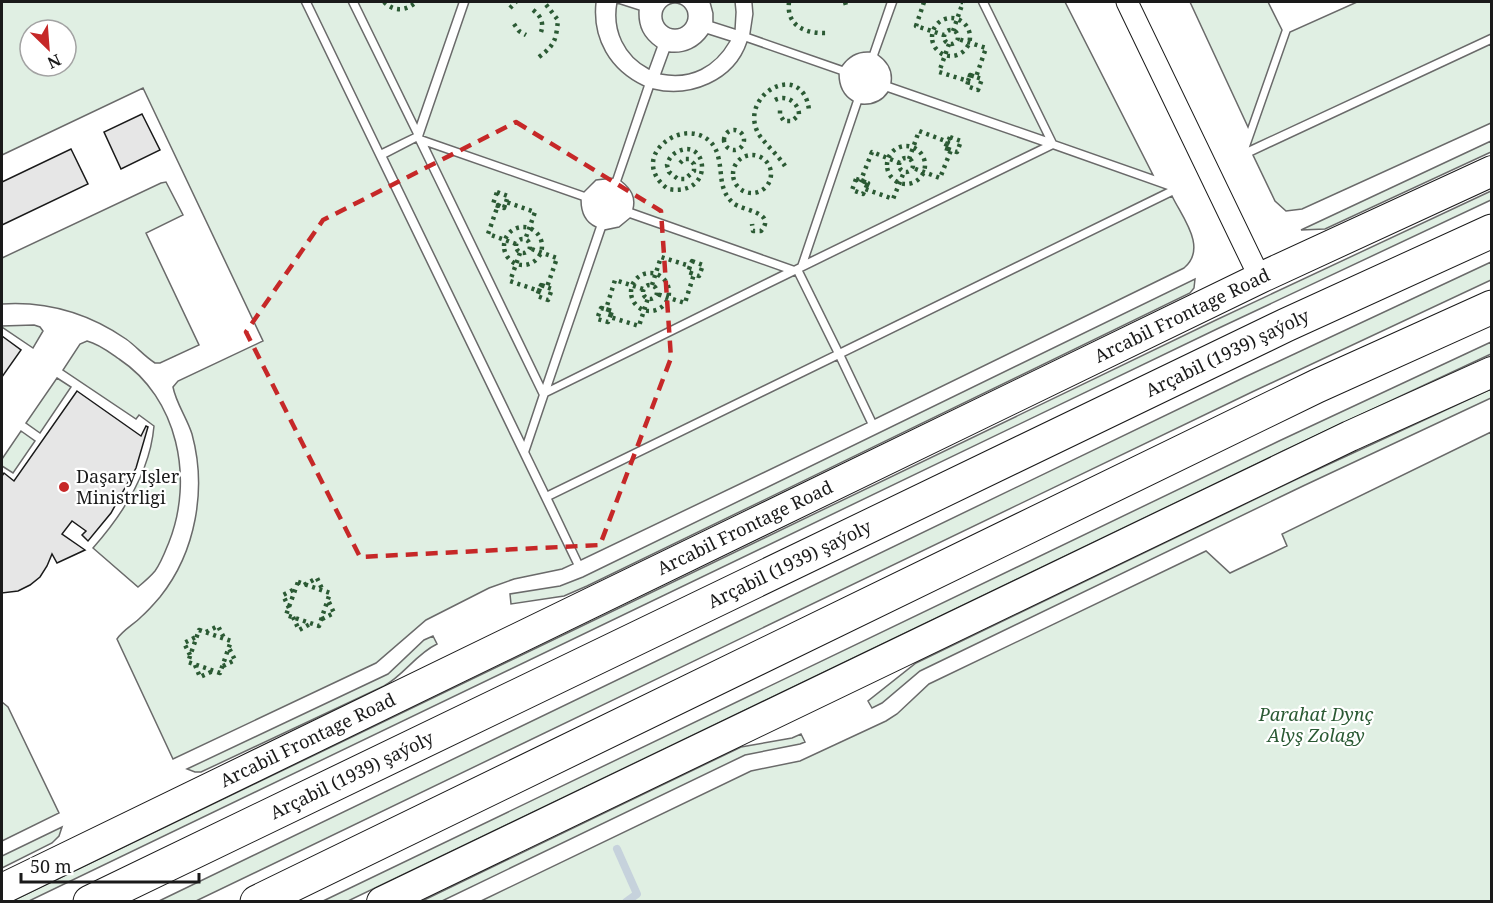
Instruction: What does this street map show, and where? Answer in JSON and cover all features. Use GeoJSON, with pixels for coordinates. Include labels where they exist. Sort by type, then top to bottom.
{"type":"FeatureCollection","features":[{"type":"Feature","properties":{"kind":"main road","name":"Arçabil (1939) şaýoly"},"geometry":{"type":"LineString","coordinates":[[90,902],[1286,325],[1491,231]]}},
{"type":"Feature","properties":{"kind":"main road"},"geometry":{"type":"LineString","coordinates":[[256,902],[1317,386],[1491,307]]}},
{"type":"Feature","properties":{"kind":"street"},"geometry":{"type":"LineString","coordinates":[[1127,2],[1260,278]]}},
{"type":"Feature","properties":{"kind":"street","name":"Arcabil Frontage Road"},"geometry":{"type":"LineString","coordinates":[[2,889],[1260,278],[1491,171]]}},
{"type":"Feature","properties":{"kind":"street"},"geometry":{"type":"LineString","coordinates":[[382,902],[1339,441],[1491,372]]}},
{"type":"Feature","properties":{"kind":"highlighted area"},"geometry":{"type":"Polygon","coordinates":[[[516,122],[661,211],[671,358],[600,545],[360,557],[246,332],[323,220],[516,122]]]}},
{"type":"Feature","properties":{"kind":"green space"},"geometry":{"type":"Polygon","coordinates":[[[2,2],[301,2],[573,564],[489,588],[426,620],[376,663],[173,759],[117,639],[151,607],[172,579],[190,540],[195,519],[198,498],[196,455],[192,434],[173,387],[178,381],[263,341],[143,88],[2,155],[2,2]]]}},
{"type":"Feature","properties":{"kind":"green space"},"geometry":{"type":"Polygon","coordinates":[[[311,2],[348,2],[413,134],[382,149],[311,2]]]}},
{"type":"Feature","properties":{"kind":"green space"},"geometry":{"type":"Polygon","coordinates":[[[358,2],[459,2],[417,123],[358,2]]]}},
{"type":"Feature","properties":{"kind":"green space"},"geometry":{"type":"Polygon","coordinates":[[[469,2],[596,2],[597,28],[606,52],[622,71],[644,86],[613,178],[596,180],[584,192],[423,136],[469,2]]]}},
{"type":"Feature","properties":{"kind":"green space"},"geometry":{"type":"Polygon","coordinates":[[[710,2],[735,2],[735,29],[713,22],[710,2]]]}},
{"type":"Feature","properties":{"kind":"green space"},"geometry":{"type":"Polygon","coordinates":[[[752,2],[887,2],[870,52],[854,55],[842,66],[750,34],[752,2]]]}},
{"type":"Feature","properties":{"kind":"green space"},"geometry":{"type":"Polygon","coordinates":[[[897,2],[978,2],[1044,136],[891,83],[889,67],[878,55],[897,2]]]}},
{"type":"Feature","properties":{"kind":"green space"},"geometry":{"type":"Polygon","coordinates":[[[988,2],[1065,2],[1153,175],[1056,141],[988,2]]]}},
{"type":"Feature","properties":{"kind":"green space"},"geometry":{"type":"Polygon","coordinates":[[[1190,2],[1268,2],[1282,30],[1248,127],[1190,2]]]}},
{"type":"Feature","properties":{"kind":"green space"},"geometry":{"type":"Polygon","coordinates":[[[1357,2],[1491,2],[1491,34],[1250,146],[1290,32],[1357,2]]]}},
{"type":"Feature","properties":{"kind":"green space"},"geometry":{"type":"Polygon","coordinates":[[[617,3],[639,10],[643,32],[657,47],[649,69],[633,57],[622,41],[616,23],[617,3]]]}},
{"type":"Feature","properties":{"kind":"green space"},"geometry":{"type":"Polygon","coordinates":[[[675,3],[684,7],[688,16],[684,25],[675,29],[666,25],[662,16],[666,7],[675,3]]]}},
{"type":"Feature","properties":{"kind":"green space"},"geometry":{"type":"Polygon","coordinates":[[[708,34],[730,41],[717,58],[701,70],[692,73],[661,74],[669,52],[691,49],[708,34]]]}},
{"type":"Feature","properties":{"kind":"green space"},"geometry":{"type":"Polygon","coordinates":[[[747,42],[839,74],[842,90],[853,101],[798,264],[794,266],[633,209],[632,194],[621,181],[653,89],[681,91],[709,84],[732,67],[741,56],[747,42]]]}},
{"type":"Feature","properties":{"kind":"green space"},"geometry":{"type":"Polygon","coordinates":[[[1491,44],[1491,123],[1302,209],[1286,211],[1275,201],[1253,155],[1491,44]]]}},
{"type":"Feature","properties":{"kind":"green space"},"geometry":{"type":"Polygon","coordinates":[[[888,92],[1041,145],[809,258],[861,104],[877,102],[888,92]]]}},
{"type":"Feature","properties":{"kind":"green space"},"geometry":{"type":"Polygon","coordinates":[[[1491,141],[1491,152],[1325,229],[1301,230],[1491,141]]]}},
{"type":"Feature","properties":{"kind":"green space"},"geometry":{"type":"Polygon","coordinates":[[[416,142],[539,395],[524,440],[387,157],[416,142]]]}},
{"type":"Feature","properties":{"kind":"green space"},"geometry":{"type":"Polygon","coordinates":[[[429,147],[581,200],[584,216],[596,227],[543,383],[429,147]]]}},
{"type":"Feature","properties":{"kind":"green space"},"geometry":{"type":"Polygon","coordinates":[[[1053,149],[1166,189],[841,348],[803,271],[1053,149]]]}},
{"type":"Feature","properties":{"kind":"green space"},"geometry":{"type":"Polygon","coordinates":[[[166,182],[183,215],[146,233],[199,345],[160,363],[155,363],[126,339],[82,316],[51,307],[2,304],[2,258],[166,182]]]}},
{"type":"Feature","properties":{"kind":"green space"},"geometry":{"type":"Polygon","coordinates":[[[1491,191],[1491,200],[1219,328],[29,901],[10,902],[1216,320],[1491,191]]]}},
{"type":"Feature","properties":{"kind":"green space"},"geometry":{"type":"Polygon","coordinates":[[[1172,196],[1187,223],[1193,242],[1194,251],[1191,260],[1184,268],[875,419],[845,356],[1172,196]]]}},
{"type":"Feature","properties":{"kind":"green space"},"geometry":{"type":"Polygon","coordinates":[[[630,218],[782,271],[552,385],[605,230],[619,227],[630,218]]]}},
{"type":"Feature","properties":{"kind":"green space"},"geometry":{"type":"Polygon","coordinates":[[[1491,262],[1491,280],[1252,392],[196,901],[159,901],[1245,377],[1491,262]]]}},
{"type":"Feature","properties":{"kind":"green space"},"geometry":{"type":"Polygon","coordinates":[[[795,275],[833,352],[548,491],[529,452],[548,396],[795,275]]]}},
{"type":"Feature","properties":{"kind":"green space"},"geometry":{"type":"Polygon","coordinates":[[[1195,279],[1194,288],[1190,293],[587,586],[564,596],[511,604],[510,594],[560,586],[583,577],[1195,279]]]}},
{"type":"Feature","properties":{"kind":"green space"},"geometry":{"type":"Polygon","coordinates":[[[34,325],[43,331],[33,348],[2,327],[2,326],[34,325]]]}},
{"type":"Feature","properties":{"kind":"green space"},"geometry":{"type":"Polygon","coordinates":[[[87,341],[108,351],[139,375],[155,395],[167,417],[175,442],[180,467],[180,492],[176,518],[159,564],[138,587],[93,548],[115,521],[141,476],[154,426],[139,415],[136,419],[63,370],[80,344],[87,341]]]}},
{"type":"Feature","properties":{"kind":"green space"},"geometry":{"type":"Polygon","coordinates":[[[1491,342],[1491,354],[1283,451],[348,901],[321,902],[1279,441],[1491,342]]]}},
{"type":"Feature","properties":{"kind":"green space"},"geometry":{"type":"Polygon","coordinates":[[[837,360],[867,423],[581,560],[552,499],[837,360]]]}},
{"type":"Feature","properties":{"kind":"green space"},"geometry":{"type":"Polygon","coordinates":[[[57,378],[71,387],[40,433],[26,423],[57,378]]]}},
{"type":"Feature","properties":{"kind":"green space"},"geometry":{"type":"Polygon","coordinates":[[[1491,389],[1491,398],[920,671],[882,703],[872,708],[868,701],[916,663],[1299,478],[1491,389]]]}},
{"type":"Feature","properties":{"kind":"green space"},"geometry":{"type":"Polygon","coordinates":[[[21,431],[35,441],[13,473],[2,466],[2,459],[21,431]]]}},
{"type":"Feature","properties":{"kind":"green space","name":"Parahat Dynç Alyş Zolagy"},"geometry":{"type":"Polygon","coordinates":[[[1491,432],[1491,901],[481,901],[751,771],[800,761],[886,721],[897,714],[929,684],[1206,551],[1230,573],[1287,546],[1282,534],[1491,432]]]}},
{"type":"Feature","properties":{"kind":"green space"},"geometry":{"type":"Polygon","coordinates":[[[433,636],[437,644],[384,686],[201,772],[187,769],[388,674],[424,640],[433,636]]]}},
{"type":"Feature","properties":{"kind":"green space"},"geometry":{"type":"Polygon","coordinates":[[[2,702],[8,707],[59,813],[2,841],[2,702]]]}},
{"type":"Feature","properties":{"kind":"green space"},"geometry":{"type":"Polygon","coordinates":[[[801,734],[805,742],[745,755],[442,901],[422,901],[741,747],[792,738],[801,734]]]}},
{"type":"Feature","properties":{"kind":"green space"},"geometry":{"type":"Polygon","coordinates":[[[62,827],[59,836],[52,843],[2,868],[2,856],[62,827]]]}},
{"type":"Feature","properties":{"kind":"building"},"geometry":{"type":"Polygon","coordinates":[[[142,114],[160,150],[121,169],[104,132],[142,114]]]}},
{"type":"Feature","properties":{"kind":"building"},"geometry":{"type":"Polygon","coordinates":[[[71,149],[88,184],[2,225],[2,182],[71,149]]]}},
{"type":"Feature","properties":{"kind":"building"},"geometry":{"type":"Polygon","coordinates":[[[2,336],[21,350],[2,377],[2,336]]]}},
{"type":"Feature","properties":{"kind":"building","name":"Daşary Işler Ministrligi"},"geometry":{"type":"Polygon","coordinates":[[[77,391],[141,436],[146,426],[148,427],[136,468],[111,513],[88,541],[82,535],[86,531],[72,521],[62,534],[85,550],[57,563],[52,554],[40,577],[30,585],[18,591],[2,593],[2,476],[4,473],[14,481],[77,391]]]}},
{"type":"Feature","properties":{"kind":"waterway"},"geometry":{"type":"LineString","coordinates":[[617,849],[637,894],[626,902]]}},
{"type":"Feature","properties":{"kind":"hedge"},"geometry":{"type":"LineString","coordinates":[[384,2],[396,9],[408,7],[416,2]]}},
{"type":"Feature","properties":{"kind":"hedge"},"geometry":{"type":"LineString","coordinates":[[510,8],[516,2]]}},
{"type":"Feature","properties":{"kind":"hedge"},"geometry":{"type":"LineString","coordinates":[[539,57],[554,42],[558,20],[544,2]]}},
{"type":"Feature","properties":{"kind":"hedge"},"geometry":{"type":"LineString","coordinates":[[789,2],[789,11],[794,23],[806,30],[828,33]]}},
{"type":"Feature","properties":{"kind":"hedge"},"geometry":{"type":"LineString","coordinates":[[845,2],[847,9]]}},
{"type":"Feature","properties":{"kind":"hedge"},"geometry":{"type":"LineString","coordinates":[[924,2],[916,26],[944,35]]}},
{"type":"Feature","properties":{"kind":"hedge"},"geometry":{"type":"LineString","coordinates":[[953,31],[963,2],[960,2]]}},
{"type":"Feature","properties":{"kind":"hedge"},"geometry":{"type":"LineString","coordinates":[[533,10],[541,20],[541,32]]}},
{"type":"Feature","properties":{"kind":"hedge"},"geometry":{"type":"LineString","coordinates":[[951,18],[958,19],[964,24],[969,30],[970,37],[969,44],[964,50],[958,55],[951,56],[944,55],[938,50],[933,44],[932,37],[933,30],[938,24],[944,19],[951,18]]}},
{"type":"Feature","properties":{"kind":"hedge"},"geometry":{"type":"LineString","coordinates":[[514,24],[526,35]]}},
{"type":"Feature","properties":{"kind":"hedge"},"geometry":{"type":"LineString","coordinates":[[948,30],[954,30],[958,37],[954,44],[948,44],[944,40],[944,34],[948,30]]}},
{"type":"Feature","properties":{"kind":"hedge"},"geometry":{"type":"LineString","coordinates":[[949,44],[939,72],[968,81],[970,75],[976,77],[986,48],[958,39]]}},
{"type":"Feature","properties":{"kind":"hedge"},"geometry":{"type":"LineString","coordinates":[[970,75],[982,79],[978,90],[967,86],[970,75]]}},
{"type":"Feature","properties":{"kind":"hedge"},"geometry":{"type":"LineString","coordinates":[[785,166],[758,133],[754,119],[757,106],[764,95],[774,88],[785,85],[796,87],[804,95],[809,110]]}},
{"type":"Feature","properties":{"kind":"hedge"},"geometry":{"type":"LineString","coordinates":[[775,100],[784,98],[792,101],[799,115],[792,121],[784,121],[780,115],[780,107]]}},
{"type":"Feature","properties":{"kind":"hedge"},"geometry":{"type":"LineString","coordinates":[[734,130],[741,133],[744,140],[741,147],[734,150],[727,147],[724,140],[727,133],[734,130]]}},
{"type":"Feature","properties":{"kind":"hedge"},"geometry":{"type":"LineString","coordinates":[[909,159],[919,131],[948,142],[945,148],[951,150],[940,178],[913,168]]}},
{"type":"Feature","properties":{"kind":"hedge"},"geometry":{"type":"LineString","coordinates":[[680,163],[684,159],[689,159],[694,164],[694,171],[685,179],[678,179],[669,172],[667,165],[669,160],[679,151],[689,149],[696,153],[701,159],[700,177],[694,185],[683,189],[668,189],[656,177],[653,163],[654,156],[663,143],[685,134],[699,135],[711,142],[718,156],[723,187],[728,198],[738,206],[757,213],[765,220],[761,231],[753,231],[752,224]]}},
{"type":"Feature","properties":{"kind":"hedge"},"geometry":{"type":"LineString","coordinates":[[950,137],[961,141],[957,152],[945,148],[950,137]]}},
{"type":"Feature","properties":{"kind":"hedge"},"geometry":{"type":"LineString","coordinates":[[906,146],[913,147],[919,152],[924,158],[925,165],[924,172],[919,178],[913,183],[906,184],[899,183],[893,178],[888,172],[887,165],[888,158],[893,152],[899,147],[906,146]]}},
{"type":"Feature","properties":{"kind":"hedge"},"geometry":{"type":"LineString","coordinates":[[900,163],[872,152],[861,180],[868,183],[865,189],[893,199],[904,172]]}},
{"type":"Feature","properties":{"kind":"hedge"},"geometry":{"type":"LineString","coordinates":[[752,155],[759,156],[765,161],[770,167],[771,174],[770,181],[765,187],[759,192],[752,193],[745,192],[739,187],[734,181],[733,174],[734,167],[739,161],[745,156],[752,155]]}},
{"type":"Feature","properties":{"kind":"hedge"},"geometry":{"type":"LineString","coordinates":[[903,158],[909,158],[913,165],[909,172],[903,172],[899,168],[899,162],[903,158]]}},
{"type":"Feature","properties":{"kind":"hedge"},"geometry":{"type":"LineString","coordinates":[[856,179],[868,183],[863,194],[852,190],[856,179]]}},
{"type":"Feature","properties":{"kind":"hedge"},"geometry":{"type":"LineString","coordinates":[[497,192],[508,196],[504,208],[493,204],[497,192]]}},
{"type":"Feature","properties":{"kind":"hedge"},"geometry":{"type":"LineString","coordinates":[[516,244],[488,234],[498,205],[504,208],[506,202],[535,212],[525,240]]}},
{"type":"Feature","properties":{"kind":"hedge"},"geometry":{"type":"LineString","coordinates":[[523,227],[530,228],[536,233],[541,239],[542,246],[541,253],[536,259],[530,264],[523,265],[516,264],[510,259],[505,253],[504,246],[505,239],[510,233],[516,228],[523,227]]}},
{"type":"Feature","properties":{"kind":"hedge"},"geometry":{"type":"LineString","coordinates":[[520,239],[526,239],[530,246],[526,253],[520,253],[516,249],[516,243],[520,239]]}},
{"type":"Feature","properties":{"kind":"hedge"},"geometry":{"type":"LineString","coordinates":[[520,253],[510,281],[539,291],[541,285],[547,287],[557,258],[529,248]]}},
{"type":"Feature","properties":{"kind":"hedge"},"geometry":{"type":"LineString","coordinates":[[652,285],[661,257],[690,266],[688,272],[694,274],[685,303],[657,294]]}},
{"type":"Feature","properties":{"kind":"hedge"},"geometry":{"type":"LineString","coordinates":[[692,261],[703,265],[699,276],[688,272],[692,261]]}},
{"type":"Feature","properties":{"kind":"hedge"},"geometry":{"type":"LineString","coordinates":[[650,273],[657,274],[663,279],[668,285],[669,292],[668,299],[663,305],[657,310],[650,311],[643,310],[637,305],[632,299],[631,292],[632,285],[637,279],[643,274],[650,273]]}},
{"type":"Feature","properties":{"kind":"hedge"},"geometry":{"type":"LineString","coordinates":[[643,289],[615,280],[606,309],[612,311],[610,317],[639,326],[648,298]]}},
{"type":"Feature","properties":{"kind":"hedge"},"geometry":{"type":"LineString","coordinates":[[541,285],[552,289],[548,300],[537,296],[541,285]]}},
{"type":"Feature","properties":{"kind":"hedge"},"geometry":{"type":"LineString","coordinates":[[647,285],[653,285],[657,292],[653,299],[647,299],[643,295],[643,289],[647,285]]}},
{"type":"Feature","properties":{"kind":"hedge"},"geometry":{"type":"LineString","coordinates":[[601,308],[612,311],[608,322],[597,319],[601,308]]}},
{"type":"Feature","properties":{"kind":"hedge"},"geometry":{"type":"LineString","coordinates":[[304,585],[317,578],[323,591]]}},
{"type":"Feature","properties":{"kind":"hedge"},"geometry":{"type":"LineString","coordinates":[[298,582],[330,593],[319,626],[286,615],[298,582]]}},
{"type":"Feature","properties":{"kind":"hedge"},"geometry":{"type":"LineString","coordinates":[[289,608],[283,595],[295,589]]}},
{"type":"Feature","properties":{"kind":"hedge"},"geometry":{"type":"LineString","coordinates":[[322,619],[334,613],[328,600]]}},
{"type":"Feature","properties":{"kind":"hedge"},"geometry":{"type":"LineString","coordinates":[[293,617],[299,630],[312,623]]}},
{"type":"Feature","properties":{"kind":"hedge"},"geometry":{"type":"LineString","coordinates":[[206,632],[218,626],[224,638]]}},
{"type":"Feature","properties":{"kind":"hedge"},"geometry":{"type":"LineString","coordinates":[[199,630],[231,641],[220,673],[188,662],[199,630]]}},
{"type":"Feature","properties":{"kind":"hedge"},"geometry":{"type":"LineString","coordinates":[[190,655],[184,643],[196,637]]}},
{"type":"Feature","properties":{"kind":"hedge"},"geometry":{"type":"LineString","coordinates":[[223,666],[235,660],[229,648]]}},
{"type":"Feature","properties":{"kind":"hedge"},"geometry":{"type":"LineString","coordinates":[[195,665],[200,677],[213,671]]}},
{"type":"Feature","properties":{"kind":"place","name":"Daşary Işler Ministrligi"},"geometry":{"type":"Point","coordinates":[64,487]}}]}
